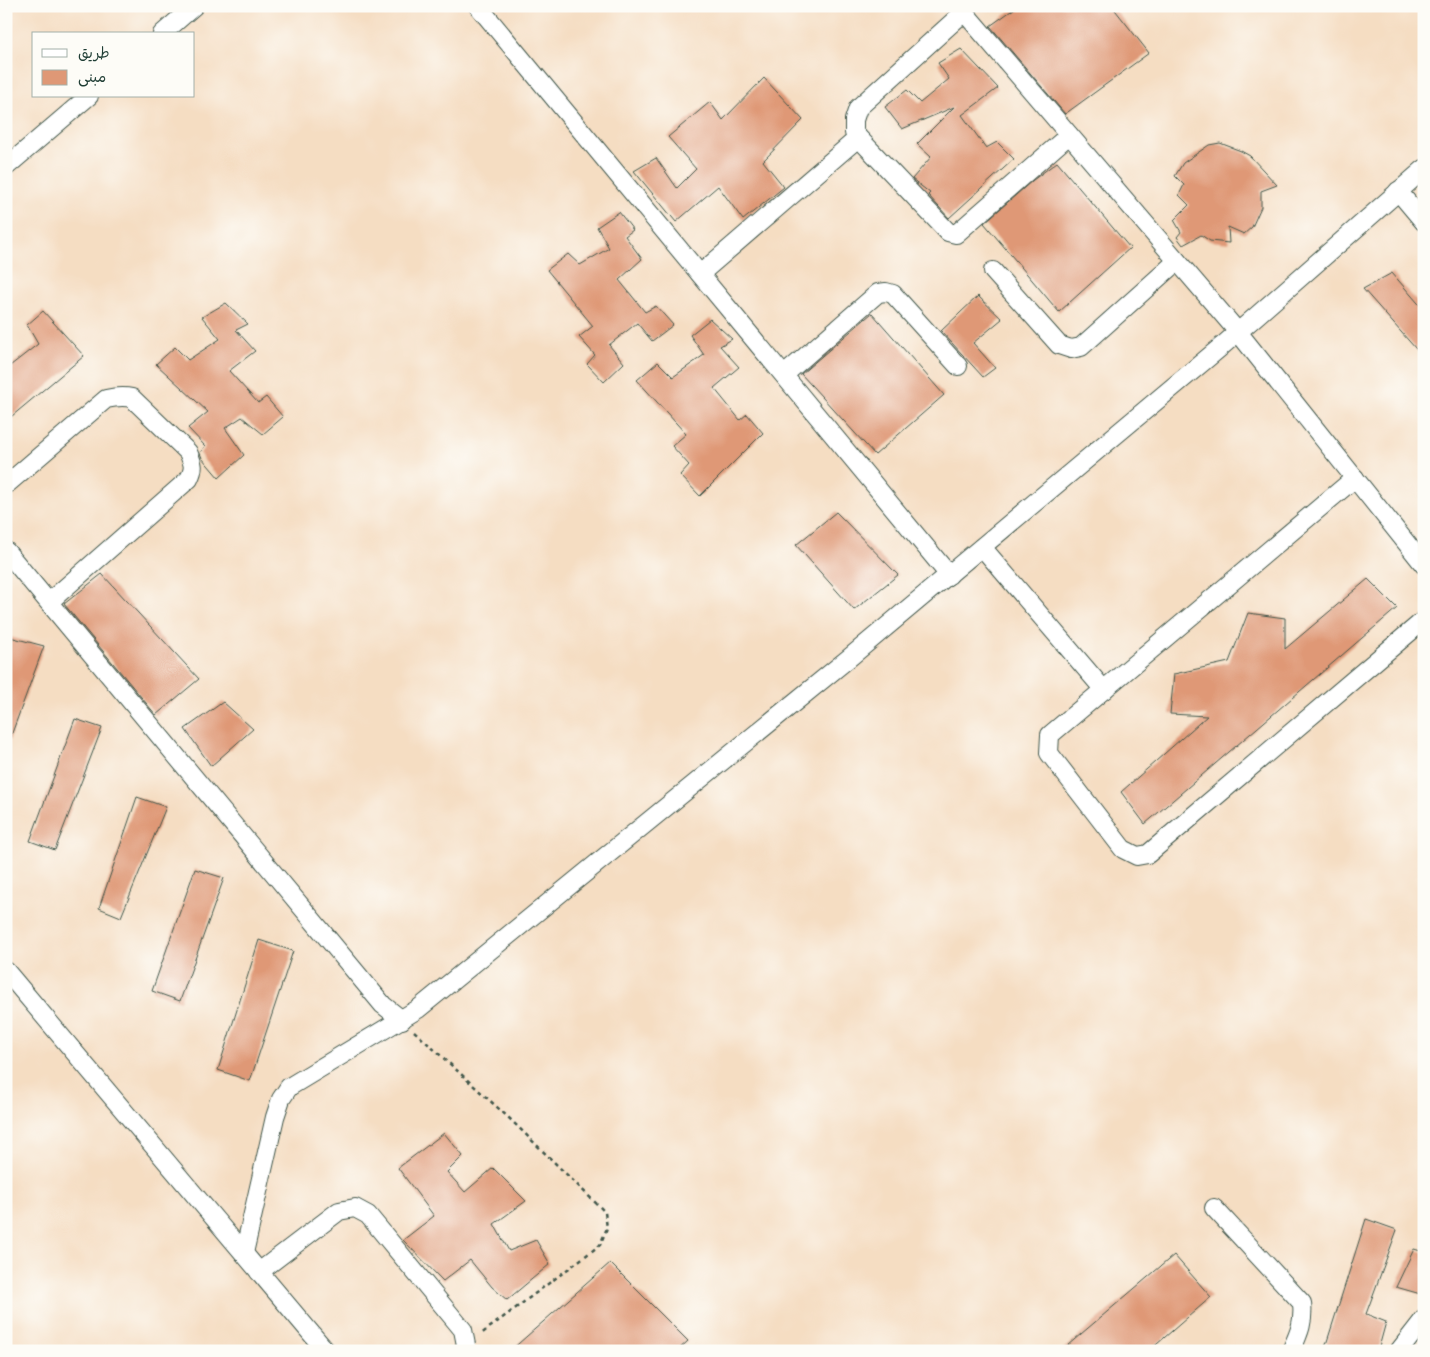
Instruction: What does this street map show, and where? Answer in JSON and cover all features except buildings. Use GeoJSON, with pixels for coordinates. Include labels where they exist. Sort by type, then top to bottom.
{"type":"FeatureCollection","features":[{"type":"Feature","properties":{"kind":"lane"},"geometry":{"type":"LineString","coordinates":[[164,32],[194,6]]}},
{"type":"Feature","properties":{"kind":"lane"},"geometry":{"type":"LineString","coordinates":[[478,6],[949,575]]}},
{"type":"Feature","properties":{"kind":"lane"},"geometry":{"type":"LineString","coordinates":[[1069,135],[956,234],[948,232],[854,134],[854,120],[858,108],[961,9],[1238,332],[1424,565]]}},
{"type":"Feature","properties":{"kind":"lane"},"geometry":{"type":"LineString","coordinates":[[6,167],[87,98]]}},
{"type":"Feature","properties":{"kind":"lane"},"geometry":{"type":"LineString","coordinates":[[700,274],[858,138]]}},
{"type":"Feature","properties":{"kind":"lane"},"geometry":{"type":"LineString","coordinates":[[244,1253],[275,1116],[281,1099],[289,1087],[418,1009],[949,575],[1238,332],[1424,169]]}},
{"type":"Feature","properties":{"kind":"lane"},"geometry":{"type":"LineString","coordinates":[[1398,191],[1424,222]]}},
{"type":"Feature","properties":{"kind":"lane"},"geometry":{"type":"LineString","coordinates":[[993,271],[1059,345],[1071,349],[1081,346],[1177,261]]}},
{"type":"Feature","properties":{"kind":"lane"},"geometry":{"type":"LineString","coordinates":[[784,375],[878,293],[886,292],[893,294],[958,366]]}},
{"type":"Feature","properties":{"kind":"lane"},"geometry":{"type":"LineString","coordinates":[[6,485],[106,398],[124,396],[132,398],[188,452],[193,469],[189,479],[49,602]]}},
{"type":"Feature","properties":{"kind":"lane"},"geometry":{"type":"LineString","coordinates":[[1355,478],[1050,735],[1049,752],[1123,849],[1137,856],[1148,854],[1424,620]]}},
{"type":"Feature","properties":{"kind":"lane"},"geometry":{"type":"LineString","coordinates":[[982,547],[1104,690]]}},
{"type":"Feature","properties":{"kind":"lane"},"geometry":{"type":"LineString","coordinates":[[6,551],[383,1005],[402,1020]]}},
{"type":"Feature","properties":{"kind":"lane"},"geometry":{"type":"LineString","coordinates":[[6,971],[326,1351]]}},
{"type":"Feature","properties":{"kind":"lane"},"geometry":{"type":"LineString","coordinates":[[260,1272],[339,1211],[355,1208],[368,1215],[463,1330],[464,1348]]}},
{"type":"Feature","properties":{"kind":"lane"},"geometry":{"type":"LineString","coordinates":[[1214,1208],[1295,1294],[1302,1304],[1304,1315],[1302,1327],[1291,1351]]}},
{"type":"Feature","properties":{"kind":"lane"},"geometry":{"type":"LineString","coordinates":[[1399,1351],[1424,1319]]}},
{"type":"Feature","properties":{"kind":"path"},"geometry":{"type":"LineString","coordinates":[[402,1020],[510,1119],[605,1212],[607,1228],[600,1246],[464,1348]]}}]}
